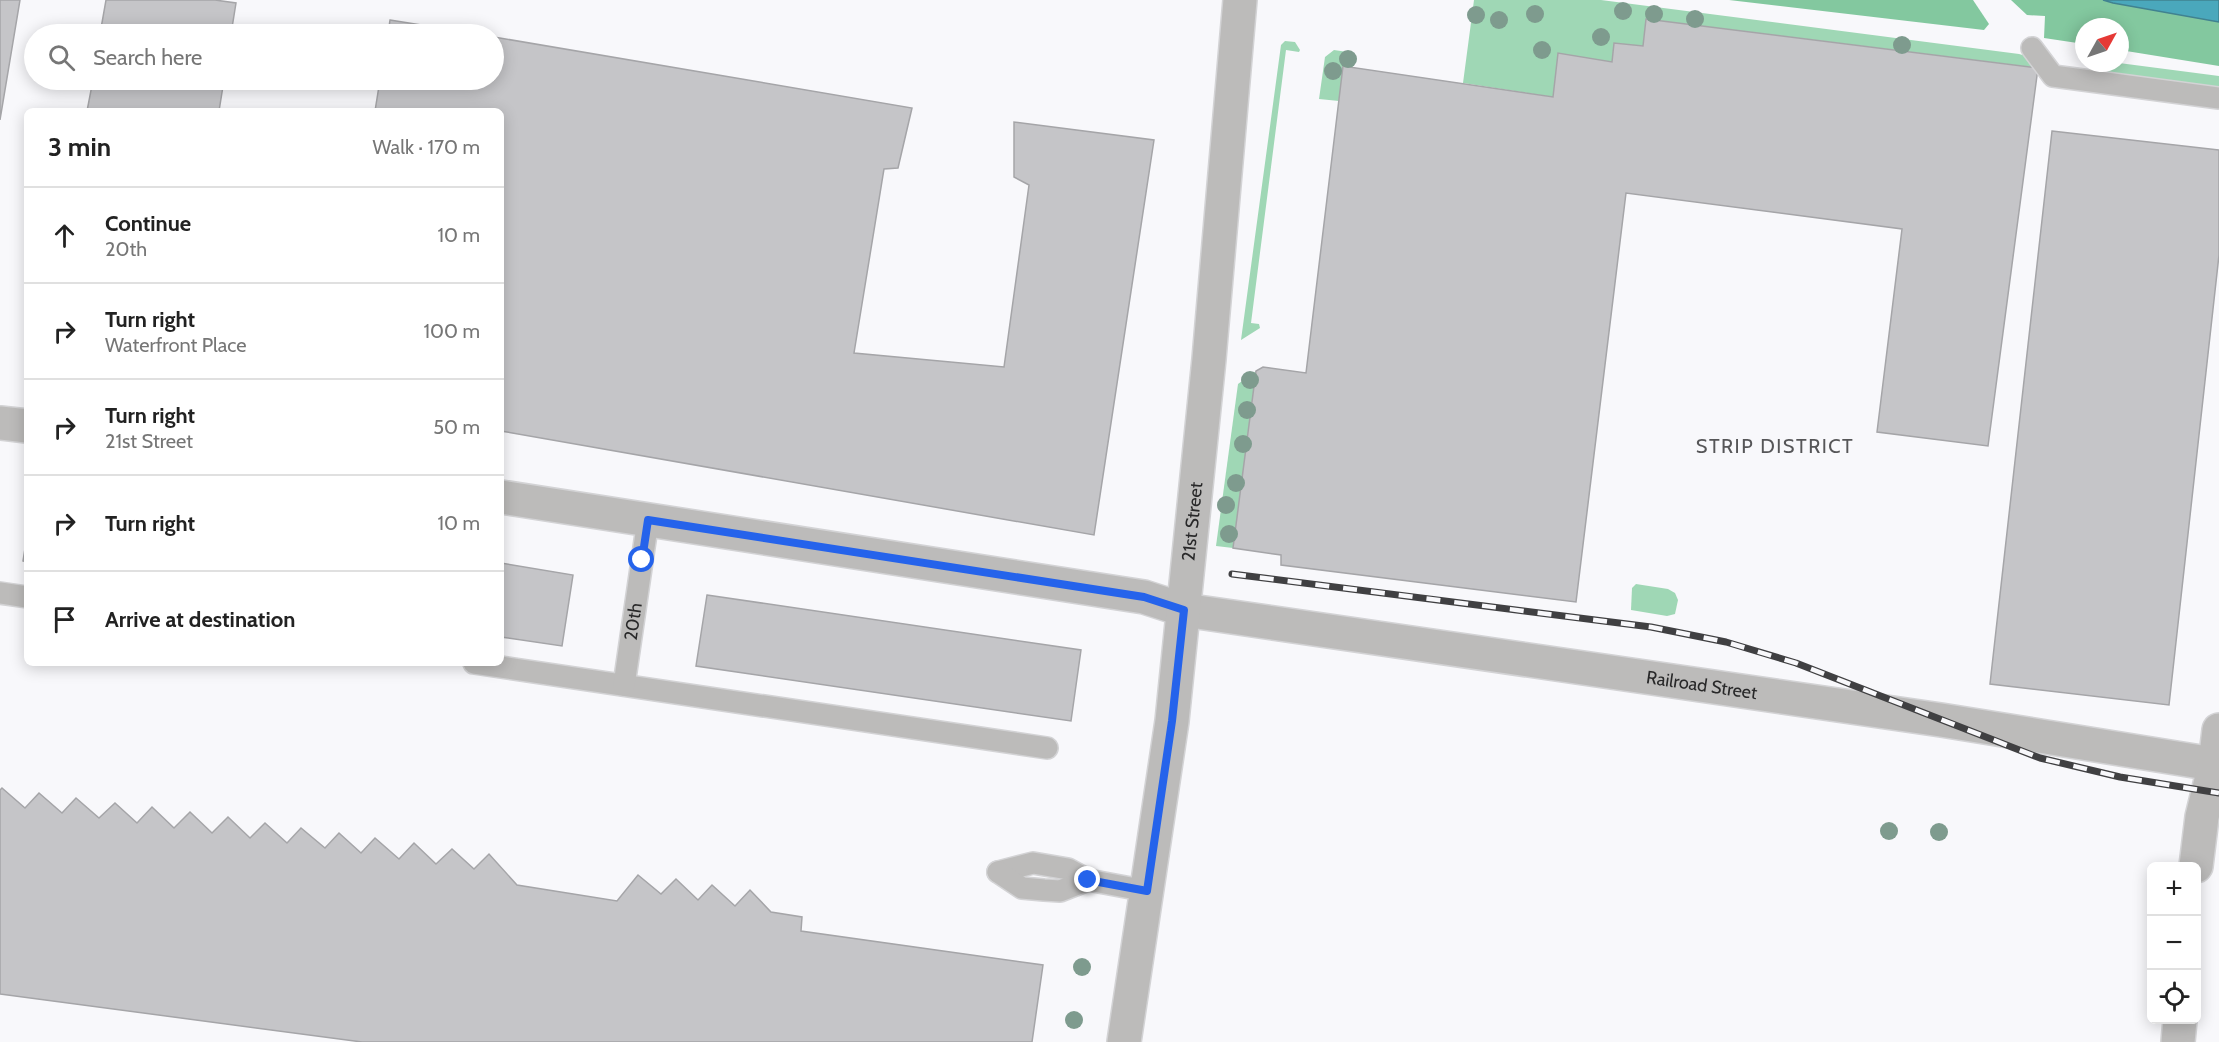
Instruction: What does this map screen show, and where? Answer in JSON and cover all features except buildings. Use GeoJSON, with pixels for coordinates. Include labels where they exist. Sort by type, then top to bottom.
{"type":"FeatureCollection","features":[{"type":"Feature","properties":{"kind":"street","name":"21st Street"},"geometry":{"type":"LineString","coordinates":[[1124,1042],[1172,721],[1209,359],[1240,0]]}},
{"type":"Feature","properties":{"kind":"street"},"geometry":{"type":"LineString","coordinates":[[0,423],[24,426]]}},
{"type":"Feature","properties":{"kind":"street","name":"Railroad Street"},"geometry":{"type":"LineString","coordinates":[[504,497],[1132,595],[1184,610],[1941,720],[2217,765]]}},
{"type":"Feature","properties":{"kind":"street"},"geometry":{"type":"LineString","coordinates":[[2197,862],[2202,817],[2217,765],[2219,730]]}},
{"type":"Feature","properties":{"kind":"street"},"geometry":{"type":"LineString","coordinates":[[2178,1042],[2180,1024]]}},
{"type":"Feature","properties":{"kind":"lane"},"geometry":{"type":"LineString","coordinates":[[2032,48],[2052,76],[2219,98]]}},
{"type":"Feature","properties":{"kind":"lane","name":"20th"},"geometry":{"type":"LineString","coordinates":[[624,685],[648,520]]}},
{"type":"Feature","properties":{"kind":"lane"},"geometry":{"type":"LineString","coordinates":[[0,593],[24,597]]}},
{"type":"Feature","properties":{"kind":"lane"},"geometry":{"type":"LineString","coordinates":[[494,666],[1047,748]]}},
{"type":"Feature","properties":{"kind":"lane"},"geometry":{"type":"LineString","coordinates":[[1088,880],[1147,891]]}},
{"type":"Feature","properties":{"kind":"green space"},"geometry":{"type":"Polygon","coordinates":[[[1474,0],[1601,0],[2019,54],[2026,56],[2038,68],[1646,19],[1643,46],[1614,43],[1612,62],[1559,54],[1553,97],[1463,83],[1474,0]]]}},
{"type":"Feature","properties":{"kind":"green space"},"geometry":{"type":"Polygon","coordinates":[[[1729,0],[1973,0],[1989,24],[1984,30],[1729,0]]]}},
{"type":"Feature","properties":{"kind":"green space"},"geometry":{"type":"Polygon","coordinates":[[[2011,0],[2103,0],[2219,22],[2219,66],[2129,51],[2129,18],[2075,18],[2075,43],[2044,38],[2045,16],[2027,15],[2011,0]]]}},
{"type":"Feature","properties":{"kind":"green space"},"geometry":{"type":"Polygon","coordinates":[[[1285,41],[1295,42],[1300,50],[1299,52],[1286,50],[1251,323],[1259,324],[1260,328],[1241,340],[1281,45],[1285,41]]]}},
{"type":"Feature","properties":{"kind":"green space"},"geometry":{"type":"Polygon","coordinates":[[[1334,50],[1354,53],[1353,67],[1343,66],[1339,101],[1319,99],[1325,57],[1334,50]]]}},
{"type":"Feature","properties":{"kind":"green space"},"geometry":{"type":"Polygon","coordinates":[[[2129,64],[2219,76],[2219,90],[2100,72],[2129,72],[2129,64]]]}},
{"type":"Feature","properties":{"kind":"green space"},"geometry":{"type":"Polygon","coordinates":[[[1256,371],[1233,548],[1216,546],[1238,384],[1256,371]]]}},
{"type":"Feature","properties":{"kind":"green space"},"geometry":{"type":"Polygon","coordinates":[[[1636,584],[1668,589],[1675,593],[1678,600],[1675,614],[1667,616],[1631,610],[1632,588],[1636,584]]]}},
{"type":"Feature","properties":{"kind":"water"},"geometry":{"type":"Polygon","coordinates":[[[2103,0],[2219,0],[2219,22],[2113,3],[2103,0]]]}},
{"type":"Feature","properties":{"kind":"railway"},"geometry":{"type":"LineString","coordinates":[[1232,574],[1651,627],[1726,642],[1796,663],[2040,758],[2120,777],[2219,793]]}},
{"type":"Feature","properties":{"kind":"district","name":"STRIP DISTRICT"},"geometry":{"type":"Point","coordinates":[1775,446]}},
{"type":"Feature","properties":{"kind":"route"},"geometry":{"type":"LineString","coordinates":[[642,560],[648,520],[1144,597],[1184,610],[1172,721],[1147,891],[1088,880]]}}]}
